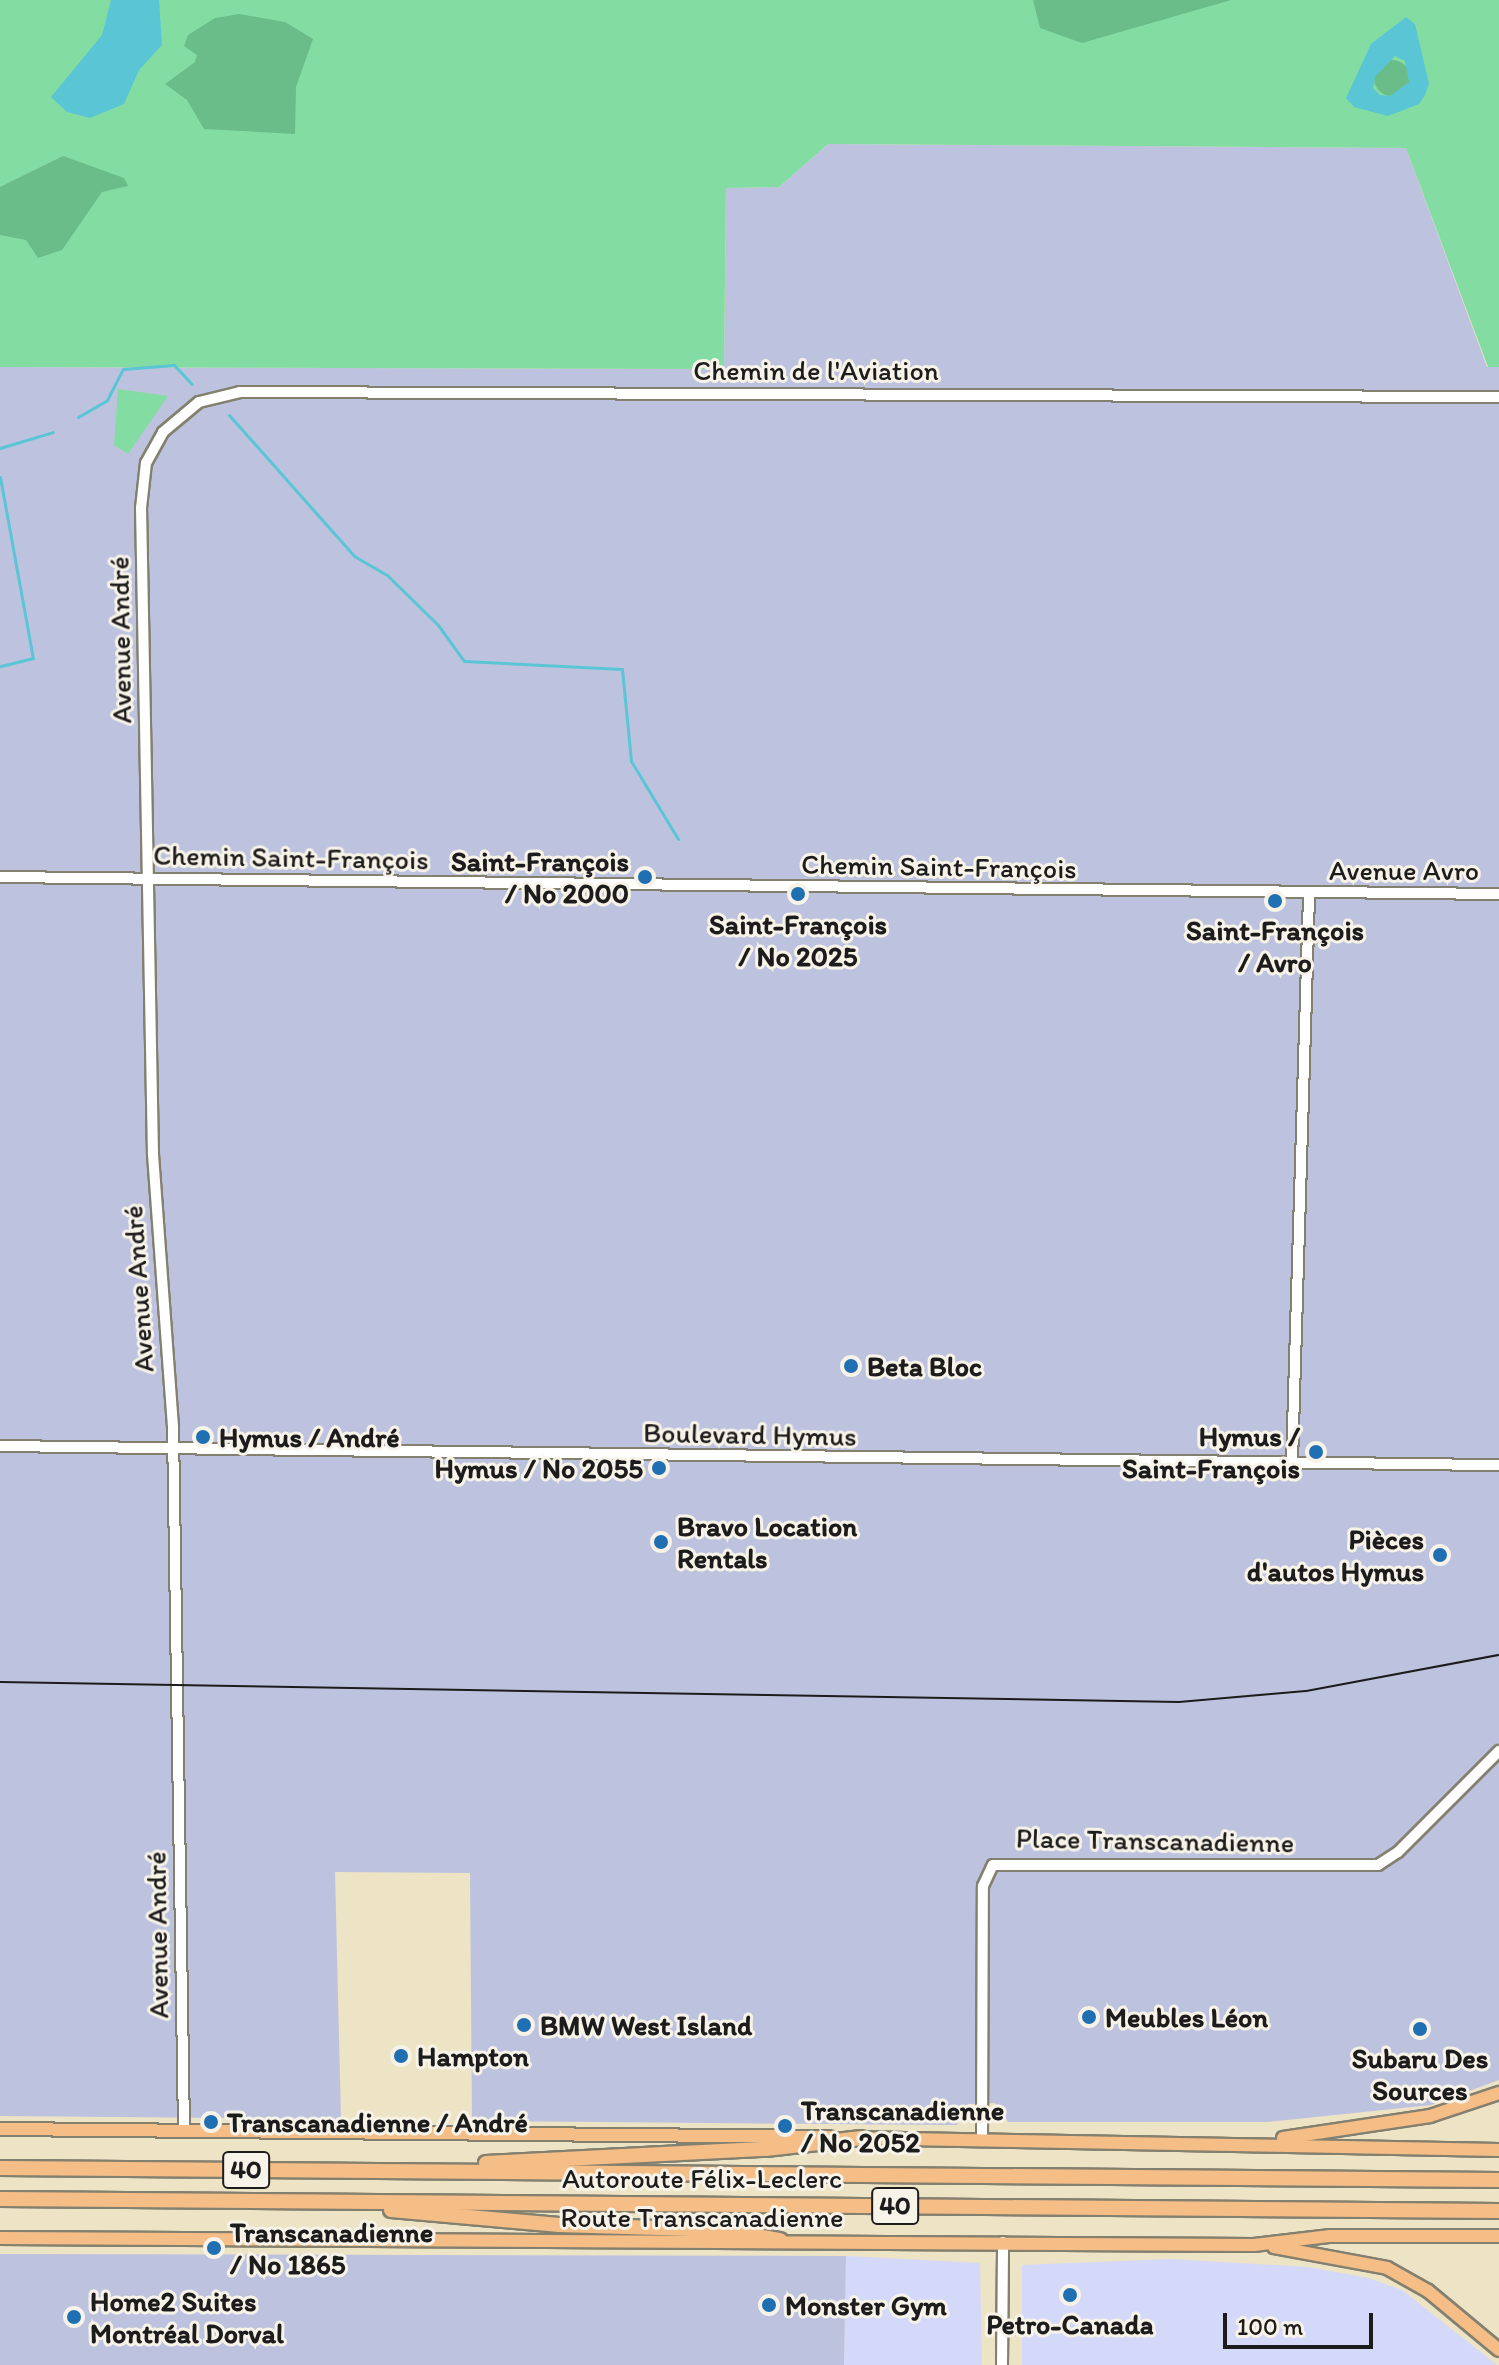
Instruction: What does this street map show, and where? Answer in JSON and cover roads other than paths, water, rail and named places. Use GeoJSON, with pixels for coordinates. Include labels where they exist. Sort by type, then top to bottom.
{"type":"FeatureCollection","features":[{"type":"Feature","properties":{"kind":"highway"},"geometry":{"type":"LineString","coordinates":[[382,2171],[615,2153],[766,2149],[861,2138]]}},
{"type":"Feature","properties":{"kind":"highway","name":"Autoroute Félix-Leclerc"},"geometry":{"type":"LineString","coordinates":[[0,2168],[1499,2180]]}},
{"type":"Feature","properties":{"kind":"highway","name":"Autoroute Félix-Leclerc"},"geometry":{"type":"LineString","coordinates":[[0,2199],[1499,2211]]}},
{"type":"Feature","properties":{"kind":"highway"},"geometry":{"type":"LineString","coordinates":[[291,2201],[559,2225],[725,2230],[780,2240]]}},
{"type":"Feature","properties":{"kind":"main road"},"geometry":{"type":"LineString","coordinates":[[1260,2142],[1430,2116],[1499,2093]]}},
{"type":"Feature","properties":{"kind":"main road"},"geometry":{"type":"LineString","coordinates":[[0,2129],[1260,2142],[1499,2150]]}},
{"type":"Feature","properties":{"kind":"main road","name":"Route Transcanadienne"},"geometry":{"type":"LineString","coordinates":[[0,2238],[1254,2245],[1330,2236],[1499,2236]]}},
{"type":"Feature","properties":{"kind":"main road"},"geometry":{"type":"LineString","coordinates":[[1254,2245],[1387,2268],[1428,2291],[1499,2350]]}},
{"type":"Feature","properties":{"kind":"street","name":"Chemin de l'Aviation"},"geometry":{"type":"LineString","coordinates":[[153,446],[188,409],[211,397],[240,392],[1499,397]]}},
{"type":"Feature","properties":{"kind":"street","name":"Avenue André"},"geometry":{"type":"LineString","coordinates":[[153,446],[141,487],[148,879],[154,1167],[173,1448],[184,2130]]}},
{"type":"Feature","properties":{"kind":"street","name":"Chemin Saint-François"},"geometry":{"type":"LineString","coordinates":[[0,877],[1309,895]]}},
{"type":"Feature","properties":{"kind":"street","name":"Avenue Avro"},"geometry":{"type":"LineString","coordinates":[[1309,895],[1499,894]]}},
{"type":"Feature","properties":{"kind":"street"},"geometry":{"type":"LineString","coordinates":[[1292,1462],[1309,895]]}},
{"type":"Feature","properties":{"kind":"street","name":"Boulevard Hymus"},"geometry":{"type":"LineString","coordinates":[[0,1446],[1499,1465]]}},
{"type":"Feature","properties":{"kind":"street","name":"Place Transcanadienne"},"geometry":{"type":"LineString","coordinates":[[982,2139],[983,1886],[993,1865],[1378,1865],[1398,1852],[1499,1751]]}},
{"type":"Feature","properties":{"kind":"street"},"geometry":{"type":"LineString","coordinates":[[1002,2365],[1003,2242]]}},
{"type":"Feature","properties":{"kind":"water"},"geometry":{"type":"Polygon","coordinates":[[[111,0],[159,0],[162,45],[139,70],[124,104],[90,118],[67,112],[51,97],[102,35],[111,0]]]}},
{"type":"Feature","properties":{"kind":"water"},"geometry":{"type":"Polygon","coordinates":[[[1406,17],[1415,24],[1429,84],[1419,104],[1388,116],[1354,107],[1346,98],[1371,44],[1406,17]],[[1395,56],[1375,77],[1373,88],[1380,95],[1390,96],[1409,82],[1405,61],[1395,56]]]}},
{"type":"Feature","properties":{"kind":"waterway"},"geometry":{"type":"LineString","coordinates":[[78,417],[107,400],[123,369],[174,365],[192,384]]}},
{"type":"Feature","properties":{"kind":"waterway"},"geometry":{"type":"LineString","coordinates":[[229,415],[354,556],[388,576],[438,625],[464,661],[622,669],[631,761],[678,839]]}},
{"type":"Feature","properties":{"kind":"waterway"},"geometry":{"type":"LineString","coordinates":[[0,448],[53,432]]}},
{"type":"Feature","properties":{"kind":"waterway"},"geometry":{"type":"LineString","coordinates":[[0,477],[33,658],[0,666]]}},
{"type":"Feature","properties":{"kind":"tram line"},"geometry":{"type":"LineString","coordinates":[[0,1682],[1179,1702],[1306,1691],[1499,1655]]}},
{"type":"Feature","properties":{"kind":"place","name":"Saint-François / No 2000"},"geometry":{"type":"Point","coordinates":[645,877]}},
{"type":"Feature","properties":{"kind":"place","name":"Saint-François / No 2025"},"geometry":{"type":"Point","coordinates":[798,894]}},
{"type":"Feature","properties":{"kind":"place","name":"Saint-François / Avro"},"geometry":{"type":"Point","coordinates":[1275,901]}},
{"type":"Feature","properties":{"kind":"place","name":"Beta Bloc"},"geometry":{"type":"Point","coordinates":[851,1366]}},
{"type":"Feature","properties":{"kind":"place","name":"Hymus / André"},"geometry":{"type":"Point","coordinates":[203,1437]}},
{"type":"Feature","properties":{"kind":"place","name":"Hymus / Saint-François"},"geometry":{"type":"Point","coordinates":[1316,1452]}},
{"type":"Feature","properties":{"kind":"place","name":"Hymus / No 2055"},"geometry":{"type":"Point","coordinates":[659,1468]}},
{"type":"Feature","properties":{"kind":"place","name":"Bravo Location Rentals"},"geometry":{"type":"Point","coordinates":[661,1542]}},
{"type":"Feature","properties":{"kind":"place","name":"Pièces d'autos Hymus"},"geometry":{"type":"Point","coordinates":[1440,1555]}},
{"type":"Feature","properties":{"kind":"place","name":"Meubles Léon"},"geometry":{"type":"Point","coordinates":[1089,2017]}},
{"type":"Feature","properties":{"kind":"place","name":"BMW West Island"},"geometry":{"type":"Point","coordinates":[524,2025]}},
{"type":"Feature","properties":{"kind":"place","name":"Subaru Des Sources"},"geometry":{"type":"Point","coordinates":[1420,2029]}},
{"type":"Feature","properties":{"kind":"place","name":"Hampton"},"geometry":{"type":"Point","coordinates":[401,2056]}},
{"type":"Feature","properties":{"kind":"place","name":"Transcanadienne / André"},"geometry":{"type":"Point","coordinates":[211,2122]}},
{"type":"Feature","properties":{"kind":"place","name":"Transcanadienne / No 2052"},"geometry":{"type":"Point","coordinates":[785,2126]}},
{"type":"Feature","properties":{"kind":"place","name":"Transcanadienne / No 1865"},"geometry":{"type":"Point","coordinates":[214,2248]}},
{"type":"Feature","properties":{"kind":"place","name":"Petro-Canada"},"geometry":{"type":"Point","coordinates":[1070,2295]}},
{"type":"Feature","properties":{"kind":"place","name":"Monster Gym"},"geometry":{"type":"Point","coordinates":[769,2305]}},
{"type":"Feature","properties":{"kind":"place","name":"Home2 Suites Montréal Dorval"},"geometry":{"type":"Point","coordinates":[74,2317]}}]}
